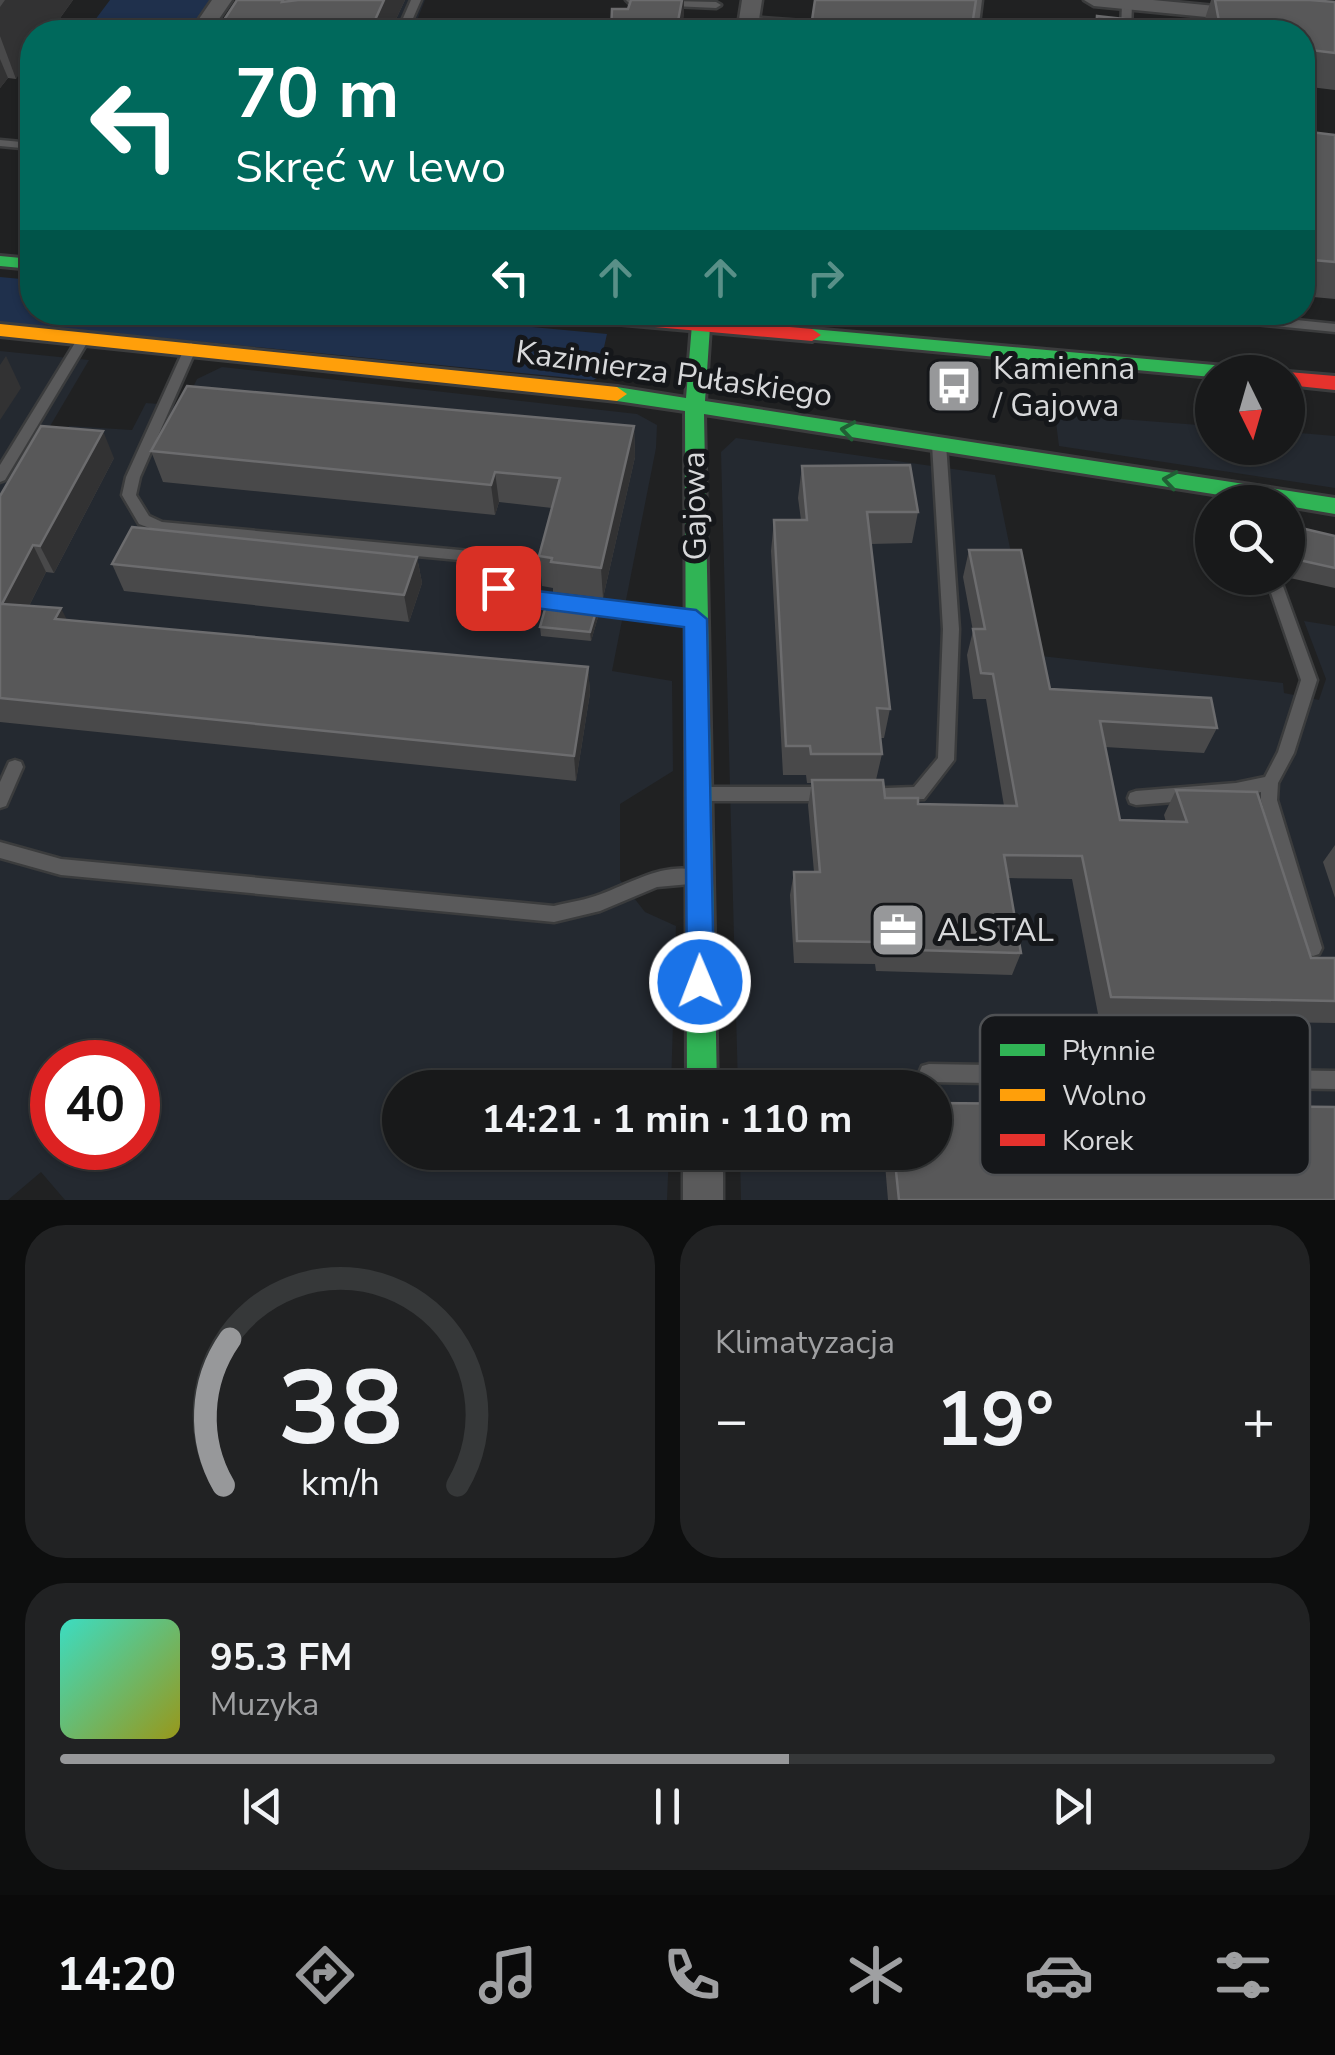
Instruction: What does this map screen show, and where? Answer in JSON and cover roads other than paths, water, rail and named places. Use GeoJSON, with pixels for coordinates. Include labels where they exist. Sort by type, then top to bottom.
{"type":"FeatureCollection","features":[{"type":"Feature","properties":{"kind":"street"},"geometry":{"type":"LineString","coordinates":[[1094,0],[1275,17]]}},
{"type":"Feature","properties":{"kind":"street","name":"Gajowa"},"geometry":{"type":"LineString","coordinates":[[700,325],[694,406],[702,1070]]}},
{"type":"Feature","properties":{"kind":"street"},"geometry":{"type":"LineString","coordinates":[[750,325],[1195,369]]}},
{"type":"Feature","properties":{"kind":"street","name":"Kazimierza Pułaskiego"},"geometry":{"type":"LineString","coordinates":[[0,330],[191,347],[694,406],[1195,488]]}},
{"type":"Feature","properties":{"kind":"street"},"geometry":{"type":"LineString","coordinates":[[1305,380],[1335,383]]}},
{"type":"Feature","properties":{"kind":"street","name":"Kazimierza Pułaskiego"},"geometry":{"type":"LineString","coordinates":[[1305,503],[1335,506]]}},
{"type":"Feature","properties":{"kind":"street"},"geometry":{"type":"LineString","coordinates":[[703,1170],[703,1200]]}},
{"type":"Feature","properties":{"kind":"lane"},"geometry":{"type":"LineString","coordinates":[[626,16],[630,0],[716,4]]}},
{"type":"Feature","properties":{"kind":"lane"},"geometry":{"type":"LineString","coordinates":[[1126,20],[1127,3]]}},
{"type":"Feature","properties":{"kind":"lane"},"geometry":{"type":"LineString","coordinates":[[1305,325],[1335,328]]}},
{"type":"Feature","properties":{"kind":"lane"},"geometry":{"type":"LineString","coordinates":[[0,477],[84,338]]}},
{"type":"Feature","properties":{"kind":"lane"},"geometry":{"type":"LineString","coordinates":[[191,347],[133,477],[129,494],[133,507],[144,520],[160,527],[470,556],[489,562],[505,596],[696,619]]}},
{"type":"Feature","properties":{"kind":"lane"},"geometry":{"type":"LineString","coordinates":[[858,794],[918,794],[946,760],[951,628],[939,444]]}},
{"type":"Feature","properties":{"kind":"lane"},"geometry":{"type":"LineString","coordinates":[[1279,595],[1309,680],[1286,752],[1270,783],[1270,800],[1312,948]]}},
{"type":"Feature","properties":{"kind":"lane"},"geometry":{"type":"LineString","coordinates":[[0,801],[15,767]]}},
{"type":"Feature","properties":{"kind":"lane"},"geometry":{"type":"LineString","coordinates":[[1136,798],[1236,790],[1270,783]]}},
{"type":"Feature","properties":{"kind":"lane"},"geometry":{"type":"LineString","coordinates":[[698,794],[838,794]]}},
{"type":"Feature","properties":{"kind":"lane"},"geometry":{"type":"LineString","coordinates":[[0,850],[61,867],[554,914],[600,904],[656,878],[699,876]]}},
{"type":"Feature","properties":{"kind":"lane"},"geometry":{"type":"LineString","coordinates":[[952,1073],[980,1074]]}},
{"type":"Feature","properties":{"kind":"lane"},"geometry":{"type":"LineString","coordinates":[[1310,1080],[1335,1080]]}},
{"type":"Feature","properties":{"kind":"place","name":"Kamienna / Gajowa"},"geometry":{"type":"Point","coordinates":[954,386]}},
{"type":"Feature","properties":{"kind":"place","name":"ALSTAL"},"geometry":{"type":"Point","coordinates":[898,930]}}]}
